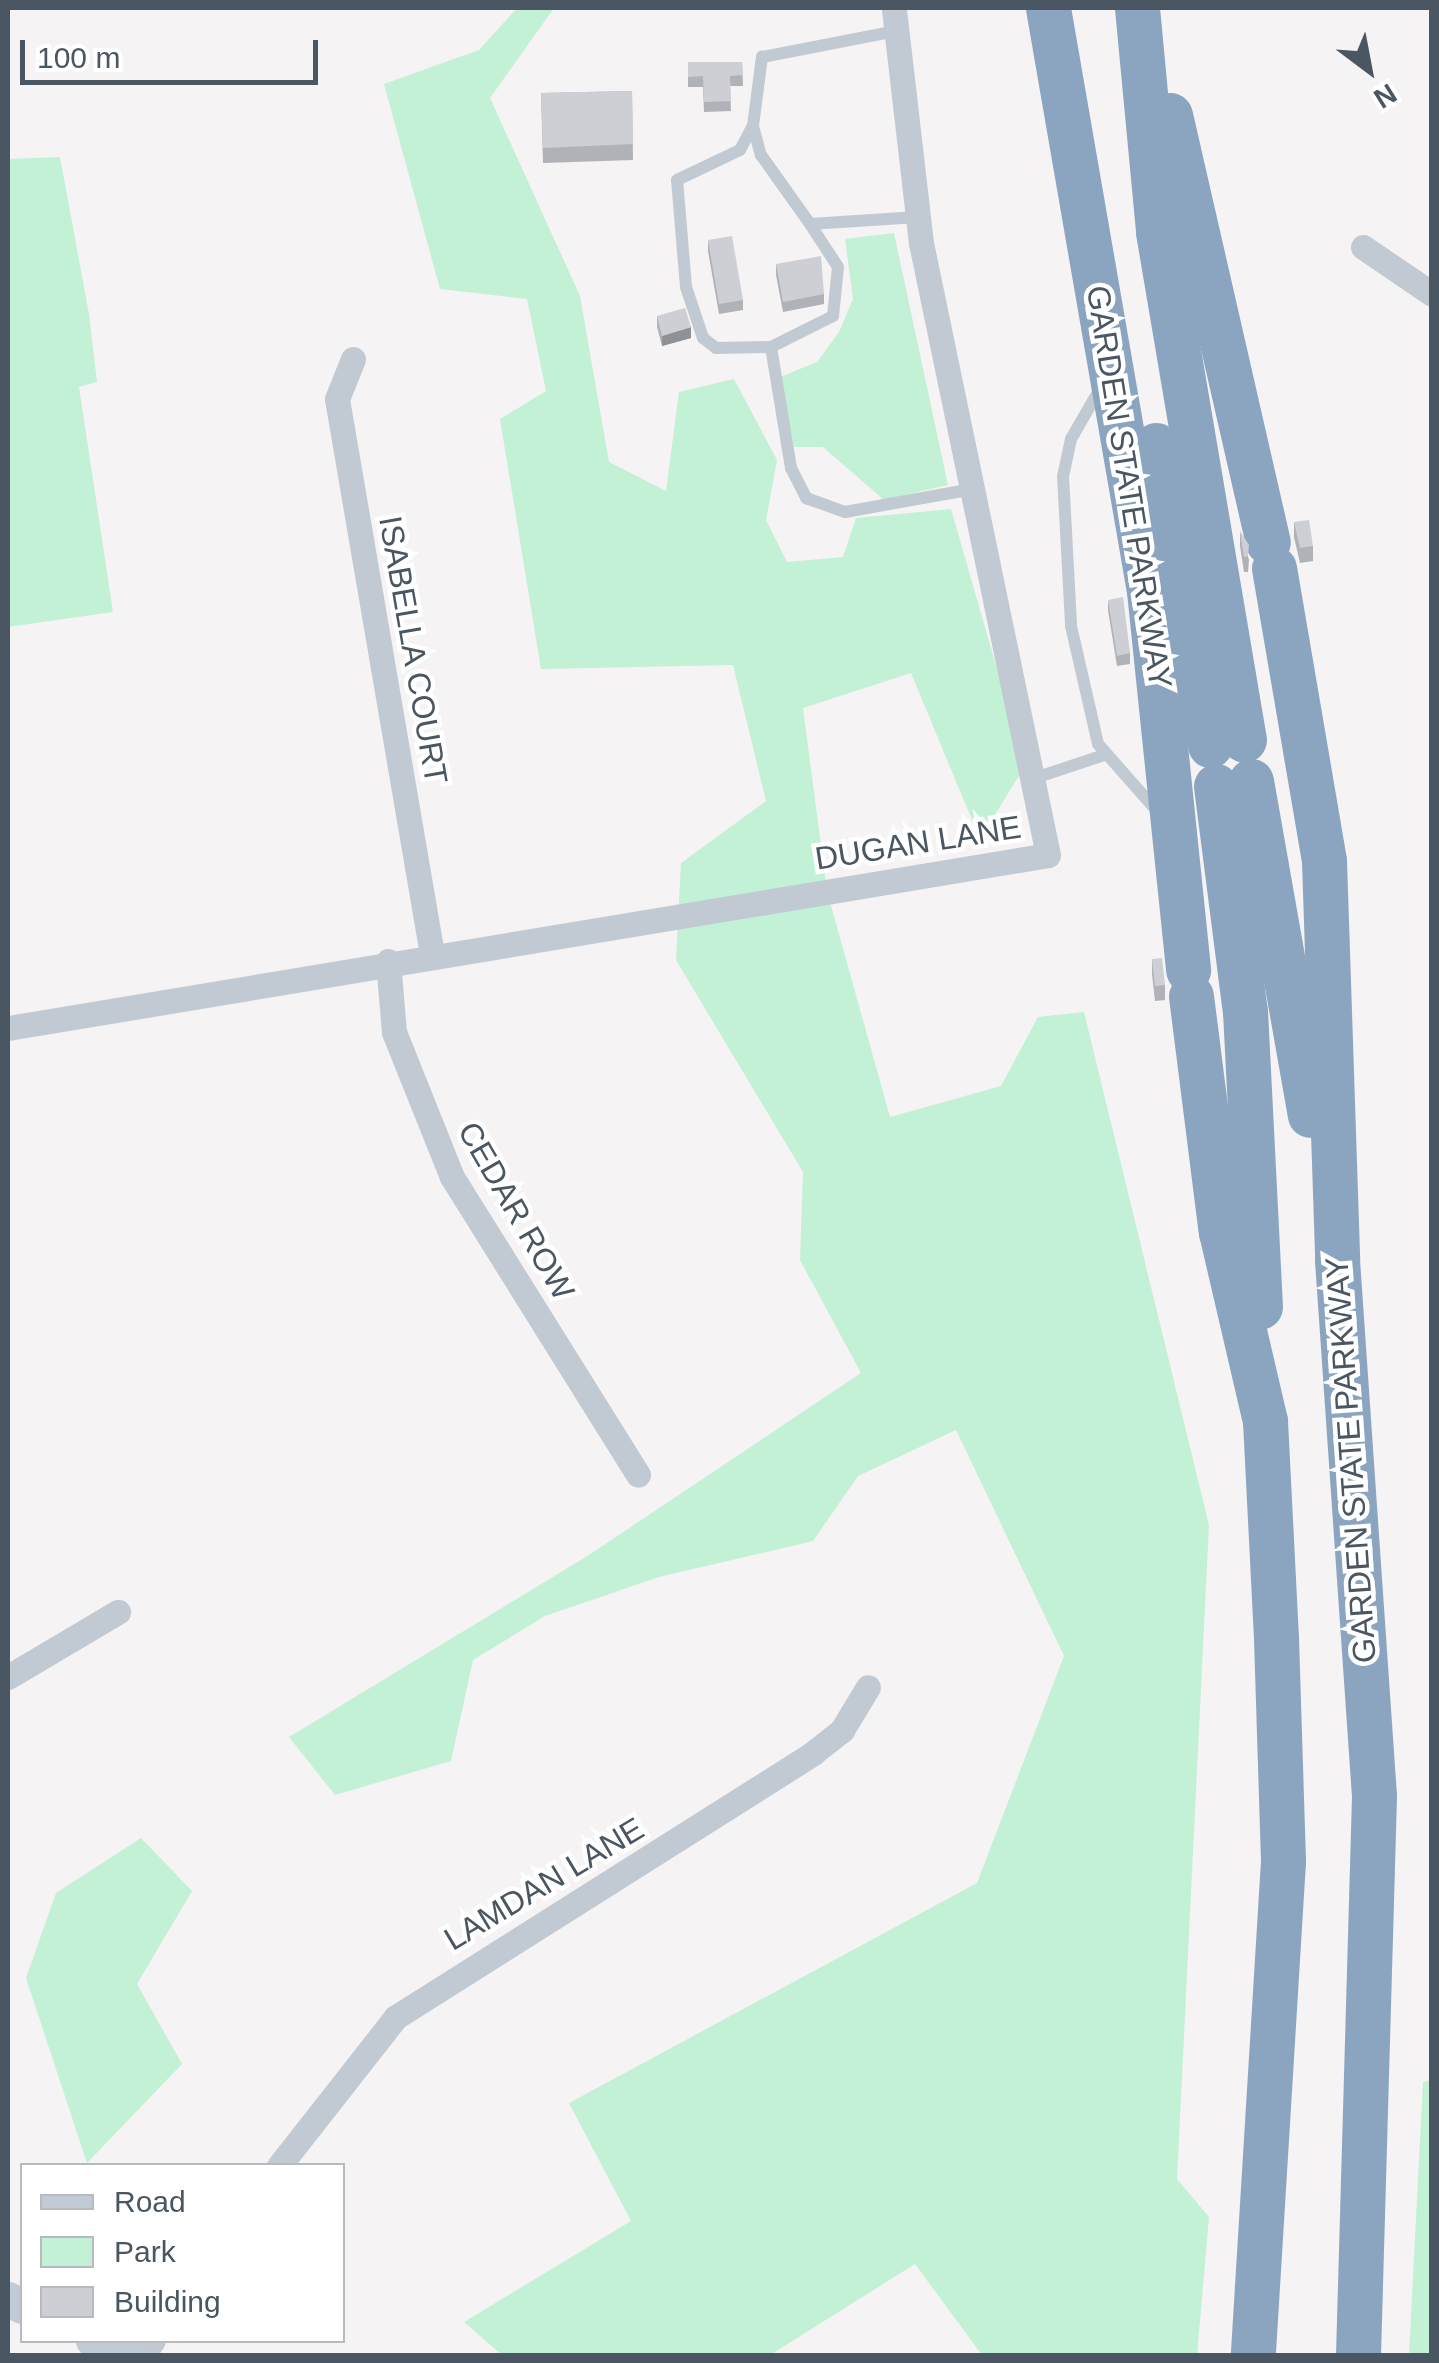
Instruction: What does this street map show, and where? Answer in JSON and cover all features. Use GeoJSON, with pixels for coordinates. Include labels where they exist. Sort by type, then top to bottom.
{"type":"FeatureCollection","features":[{"type":"Feature","properties":{"kind":"highway","name":"GARDEN STATE PARKWAY"},"geometry":{"type":"LineString","coordinates":[[1048,8],[1113,369],[1175,829],[1221,1232],[1265,1420],[1283,1861],[1254,2356]]}},
{"type":"Feature","properties":{"kind":"highway"},"geometry":{"type":"LineString","coordinates":[[1066,8],[1337,1260]]}},
{"type":"Feature","properties":{"kind":"highway"},"geometry":{"type":"LineString","coordinates":[[1137,8],[1158,232],[1231,763],[1265,1420]]}},
{"type":"Feature","properties":{"kind":"highway","name":"GARDEN STATE PARKWAY"},"geometry":{"type":"LineString","coordinates":[[1146,8],[1271,555],[1324,861],[1337,1260],[1374,1796],[1358,2356]]}},
{"type":"Feature","properties":{"kind":"main road"},"geometry":{"type":"LineString","coordinates":[[100,2343],[124,2356]]}},
{"type":"Feature","properties":{"kind":"street","name":"DUGAN LANE"},"geometry":{"type":"LineString","coordinates":[[8,1028],[388,961],[1048,855],[918,217],[895,19]]}},
{"type":"Feature","properties":{"kind":"street"},"geometry":{"type":"LineString","coordinates":[[1363,246],[1432,294]]}},
{"type":"Feature","properties":{"kind":"street","name":"ISABELLA COURT"},"geometry":{"type":"LineString","coordinates":[[353,359],[337,399],[432,954]]}},
{"type":"Feature","properties":{"kind":"street","name":"CEDAR ROW"},"geometry":{"type":"LineString","coordinates":[[388,961],[398,1046],[452,1177],[638,1475]]}},
{"type":"Feature","properties":{"kind":"street"},"geometry":{"type":"LineString","coordinates":[[8,1677],[118,1612]]}},
{"type":"Feature","properties":{"kind":"street","name":"LAMDAN LANE"},"geometry":{"type":"LineString","coordinates":[[281,2163],[396,2017],[813,1754],[842,1730],[868,1688]]}},
{"type":"Feature","properties":{"kind":"lane"},"geometry":{"type":"LineString","coordinates":[[753,126],[740,150],[677,180],[678,208],[704,338],[716,348],[771,346],[820,326],[841,296],[838,267],[760,155],[753,126],[762,57],[895,19]]}},
{"type":"Feature","properties":{"kind":"lane"},"geometry":{"type":"LineString","coordinates":[[810,224],[918,217]]}},
{"type":"Feature","properties":{"kind":"lane"},"geometry":{"type":"LineString","coordinates":[[771,346],[791,468],[806,498],[845,512],[973,489]]}},
{"type":"Feature","properties":{"kind":"lane"},"geometry":{"type":"LineString","coordinates":[[1113,369],[1071,439],[1064,476],[1071,626],[1104,755],[1175,829]]}},
{"type":"Feature","properties":{"kind":"lane"},"geometry":{"type":"LineString","coordinates":[[1035,778],[1104,755]]}},
{"type":"Feature","properties":{"kind":"green space"},"geometry":{"type":"Polygon","coordinates":[[[517,8],[554,8],[490,98],[580,296],[609,462],[666,491],[679,392],[734,379],[777,460],[766,520],[787,562],[843,557],[856,518],[951,509],[1025,766],[980,839],[911,673],[803,708],[827,891],[890,1117],[1001,1086],[1038,1017],[1084,1012],[1209,1525],[1177,2179],[1209,2217],[1197,2355],[982,2355],[915,2264],[770,2355],[502,2355],[464,2322],[631,2221],[569,2103],[977,1883],[1064,1656],[956,1430],[858,1476],[813,1541],[659,1577],[545,1616],[473,1660],[451,1761],[335,1795],[289,1737],[589,1555],[861,1373],[800,1260],[803,1172],[676,960],[681,863],[766,801],[733,665],[541,669],[500,419],[546,391],[527,299],[440,289],[384,84],[479,50],[517,8]]]}},
{"type":"Feature","properties":{"kind":"green space"},"geometry":{"type":"Polygon","coordinates":[[[60,157],[89,314],[97,382],[79,387],[113,612],[8,627],[8,159],[60,157]]]}},
{"type":"Feature","properties":{"kind":"green space"},"geometry":{"type":"Polygon","coordinates":[[[894,233],[948,485],[884,500],[823,447],[794,447],[780,377],[817,362],[839,332],[853,299],[845,239],[894,233]]]}},
{"type":"Feature","properties":{"kind":"green space"},"geometry":{"type":"Polygon","coordinates":[[[141,1838],[192,1891],[137,1984],[182,2064],[87,2163],[26,1978],[56,1893],[141,1838]]]}},
{"type":"Feature","properties":{"kind":"green space"},"geometry":{"type":"Polygon","coordinates":[[[1431,2080],[1431,2355],[1409,2355],[1423,2082],[1431,2080]]]}},
{"type":"Feature","properties":{"kind":"building"},"geometry":{"type":"Polygon","coordinates":[[[688,62],[742,62],[743,75],[730,76],[731,101],[704,102],[703,76],[688,77],[688,62]]]}},
{"type":"Feature","properties":{"kind":"building"},"geometry":{"type":"Polygon","coordinates":[[[632,91],[633,144],[543,148],[541,93],[632,91]]]}},
{"type":"Feature","properties":{"kind":"building"},"geometry":{"type":"Polygon","coordinates":[[[732,236],[743,300],[719,304],[708,240],[732,236]]]}},
{"type":"Feature","properties":{"kind":"building"},"geometry":{"type":"Polygon","coordinates":[[[821,256],[824,294],[783,302],[776,264],[821,256]]]}},
{"type":"Feature","properties":{"kind":"building"},"geometry":{"type":"Polygon","coordinates":[[[685,308],[691,327],[662,336],[657,316],[685,308]]]}},
{"type":"Feature","properties":{"kind":"building"},"geometry":{"type":"Polygon","coordinates":[[[1309,520],[1313,546],[1300,548],[1294,522],[1309,520]]]}},
{"type":"Feature","properties":{"kind":"building"},"geometry":{"type":"Polygon","coordinates":[[[1240,531],[1249,545],[1248,556],[1244,557],[1240,531]]]}},
{"type":"Feature","properties":{"kind":"building"},"geometry":{"type":"Polygon","coordinates":[[[1123,597],[1130,653],[1117,656],[1108,600],[1123,597]]]}},
{"type":"Feature","properties":{"kind":"building"},"geometry":{"type":"Polygon","coordinates":[[[1162,958],[1165,985],[1155,986],[1152,959],[1162,958]]]}}]}
